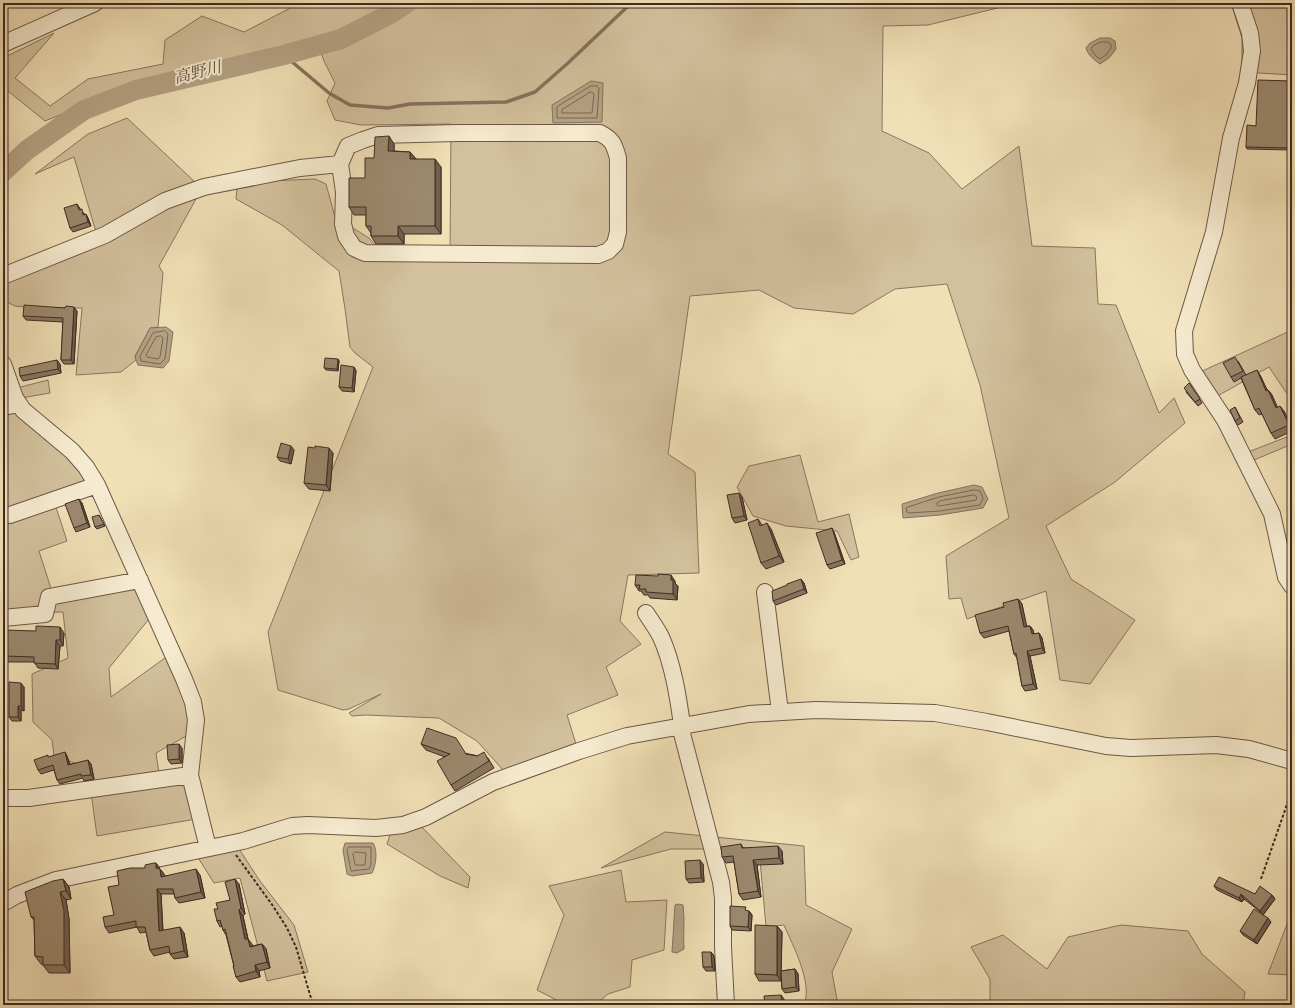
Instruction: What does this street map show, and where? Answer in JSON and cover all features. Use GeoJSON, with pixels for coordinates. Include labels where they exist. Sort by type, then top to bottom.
{"type":"FeatureCollection","features":[{"type":"Feature","properties":{"kind":"street"},"geometry":{"type":"LineString","coordinates":[[3,44],[95,3]]}},
{"type":"Feature","properties":{"kind":"street"},"geometry":{"type":"LineString","coordinates":[[1240,3],[1250,33],[1252,51],[1247,83],[1231,138],[1214,232],[1184,331],[1185,354],[1192,370],[1225,420],[1272,514],[1286,577],[1292,586]]}},
{"type":"Feature","properties":{"kind":"street"},"geometry":{"type":"LineString","coordinates":[[457,133],[600,134],[609,138],[615,148],[618,158],[618,232],[615,244],[608,251],[598,255],[365,253],[354,248],[346,236],[343,224],[344,192],[340,164],[348,146],[378,135],[457,133]]}},
{"type":"Feature","properties":{"kind":"street"},"geometry":{"type":"LineString","coordinates":[[3,276],[105,236],[165,201],[204,187],[300,168],[340,164]]}},
{"type":"Feature","properties":{"kind":"street"},"geometry":{"type":"LineString","coordinates":[[3,364],[15,398],[23,410],[72,451],[86,467],[97,485],[193,702],[196,720],[190,775],[208,848]]}},
{"type":"Feature","properties":{"kind":"street"},"geometry":{"type":"LineString","coordinates":[[3,407],[19,404]]}},
{"type":"Feature","properties":{"kind":"street"},"geometry":{"type":"LineString","coordinates":[[10,515],[97,485]]}},
{"type":"Feature","properties":{"kind":"street"},"geometry":{"type":"LineString","coordinates":[[3,618],[45,614],[49,596],[140,580]]}},
{"type":"Feature","properties":{"kind":"street"},"geometry":{"type":"LineString","coordinates":[[765,592],[780,712]]}},
{"type":"Feature","properties":{"kind":"street"},"geometry":{"type":"LineString","coordinates":[[646,614],[661,638],[666,651],[674,680],[681,726],[721,882],[723,898],[722,947],[726,1005]]}},
{"type":"Feature","properties":{"kind":"street"},"geometry":{"type":"LineString","coordinates":[[3,903],[16,895],[56,880],[229,844],[292,826],[376,828],[403,824],[426,817],[493,782],[579,751],[627,736],[749,714],[816,710],[935,713],[1106,746],[1131,748],[1216,744],[1249,749],[1292,761]]}},
{"type":"Feature","properties":{"kind":"street"},"geometry":{"type":"LineString","coordinates":[[3,798],[29,798],[190,775]]}},
{"type":"Feature","properties":{"kind":"path"},"geometry":{"type":"LineString","coordinates":[[1261,879],[1292,790]]}},
{"type":"Feature","properties":{"kind":"path"},"geometry":{"type":"LineString","coordinates":[[229,844],[287,928],[296,947],[313,1005]]}},
{"type":"Feature","properties":{"kind":"shaded area"},"geometry":{"type":"Polygon","coordinates":[[[300,3],[1018,3],[928,25],[883,26],[882,131],[929,153],[962,189],[1019,146],[1032,246],[1095,248],[1098,304],[1116,305],[1159,413],[1174,398],[1185,423],[1115,482],[1046,526],[1071,579],[1135,620],[1090,684],[1060,680],[1046,591],[967,619],[961,598],[949,599],[946,556],[1009,518],[980,385],[947,284],[895,289],[853,314],[794,308],[759,290],[690,296],[668,454],[695,472],[699,573],[628,575],[620,621],[641,644],[606,667],[618,695],[567,715],[576,744],[503,770],[477,741],[439,718],[365,715],[352,716],[349,713],[381,694],[349,709],[343,710],[278,690],[268,632],[373,367],[355,353],[350,347],[339,271],[282,225],[236,199],[237,188],[269,181],[315,179],[326,184],[335,217],[369,238],[390,261],[450,260],[451,124],[361,125],[335,120],[327,101],[335,83],[324,61],[316,39],[148,81],[45,121],[8,91],[3,95],[3,58],[54,33],[15,78],[50,106],[88,79],[163,64],[165,40],[202,16],[244,32],[300,3]]]}},
{"type":"Feature","properties":{"kind":"shaded area"},"geometry":{"type":"Polygon","coordinates":[[[1231,3],[1292,3],[1292,75],[1242,72],[1242,38],[1231,3]]]}},
{"type":"Feature","properties":{"kind":"shaded area"},"geometry":{"type":"Polygon","coordinates":[[[127,118],[196,183],[96,232],[74,157],[35,174],[88,134],[127,118]]]}},
{"type":"Feature","properties":{"kind":"shaded area"},"geometry":{"type":"Polygon","coordinates":[[[190,196],[196,199],[159,266],[163,273],[158,327],[150,328],[135,356],[136,360],[121,372],[76,375],[82,308],[32,308],[15,306],[3,300],[3,283],[190,196]]]}},
{"type":"Feature","properties":{"kind":"shaded area"},"geometry":{"type":"Polygon","coordinates":[[[1292,330],[1292,401],[1269,367],[1214,398],[1198,373],[1292,330]]]}},
{"type":"Feature","properties":{"kind":"shaded area"},"geometry":{"type":"Polygon","coordinates":[[[48,380],[50,393],[10,400],[70,455],[89,481],[52,495],[67,541],[39,551],[54,598],[134,585],[149,619],[109,668],[111,697],[169,655],[190,703],[188,735],[156,753],[160,780],[184,777],[196,819],[97,836],[91,792],[90,768],[54,756],[52,740],[33,722],[32,674],[68,658],[63,612],[3,613],[3,385],[5,391],[48,380]]]}},
{"type":"Feature","properties":{"kind":"shaded area"},"geometry":{"type":"Polygon","coordinates":[[[1292,435],[1292,444],[1252,461],[1248,452],[1292,435]]]}},
{"type":"Feature","properties":{"kind":"shaded area"},"geometry":{"type":"Polygon","coordinates":[[[800,455],[818,522],[849,514],[859,557],[851,560],[837,531],[786,526],[753,516],[737,487],[749,466],[800,455]]]}},
{"type":"Feature","properties":{"kind":"shaded area"},"geometry":{"type":"Polygon","coordinates":[[[418,823],[470,877],[468,888],[440,876],[387,844],[391,832],[418,823]]]}},
{"type":"Feature","properties":{"kind":"shaded area"},"geometry":{"type":"Polygon","coordinates":[[[665,832],[804,846],[806,905],[852,929],[832,972],[838,1005],[804,1005],[806,986],[804,976],[797,954],[784,925],[766,927],[760,860],[710,849],[671,849],[601,868],[665,832]]]}},
{"type":"Feature","properties":{"kind":"shaded area"},"geometry":{"type":"Polygon","coordinates":[[[239,849],[260,881],[294,925],[308,972],[267,981],[240,878],[214,883],[197,856],[239,849]]]}},
{"type":"Feature","properties":{"kind":"shaded area"},"geometry":{"type":"Polygon","coordinates":[[[621,870],[626,902],[667,900],[664,950],[632,960],[630,987],[608,994],[595,1005],[566,1005],[537,990],[564,915],[549,886],[621,870]]]}},
{"type":"Feature","properties":{"kind":"shaded area"},"geometry":{"type":"Polygon","coordinates":[[[1292,911],[1292,975],[1268,974],[1292,911]]]}},
{"type":"Feature","properties":{"kind":"shaded area"},"geometry":{"type":"Polygon","coordinates":[[[1121,925],[1188,931],[1202,954],[1245,992],[1243,1005],[990,1005],[990,979],[971,947],[1003,935],[1047,969],[1068,937],[1121,925]]]}},
{"type":"Feature","properties":{"kind":"water"},"geometry":{"type":"Polygon","coordinates":[[[1100,38],[1110,38],[1115,41],[1116,49],[1109,58],[1100,64],[1091,57],[1086,48],[1090,43],[1100,38]]]}},
{"type":"Feature","properties":{"kind":"water"},"geometry":{"type":"Polygon","coordinates":[[[591,81],[603,83],[602,122],[553,123],[552,105],[591,81]]]}},
{"type":"Feature","properties":{"kind":"water"},"geometry":{"type":"Polygon","coordinates":[[[166,327],[173,332],[169,361],[163,368],[138,365],[135,357],[150,328],[166,327]]]}},
{"type":"Feature","properties":{"kind":"water"},"geometry":{"type":"Polygon","coordinates":[[[974,485],[982,487],[988,499],[983,508],[940,515],[903,518],[902,504],[938,493],[974,485]]]}},
{"type":"Feature","properties":{"kind":"water"},"geometry":{"type":"Polygon","coordinates":[[[345,843],[373,843],[376,850],[376,858],[372,873],[352,876],[347,874],[343,850],[345,843]]]}},
{"type":"Feature","properties":{"kind":"water"},"geometry":{"type":"Polygon","coordinates":[[[675,905],[683,905],[684,949],[677,953],[672,952],[675,905]]]}},
{"type":"Feature","properties":{"kind":"building"},"geometry":{"type":"Polygon","coordinates":[[[1258,80],[1292,81],[1292,148],[1246,147],[1247,125],[1256,126],[1258,80]]]}},
{"type":"Feature","properties":{"kind":"building"},"geometry":{"type":"Polygon","coordinates":[[[389,136],[388,151],[410,152],[410,159],[435,159],[435,226],[398,226],[398,236],[371,236],[371,226],[366,226],[366,207],[349,207],[349,178],[365,178],[365,158],[374,158],[375,137],[389,136]]]}},
{"type":"Feature","properties":{"kind":"building"},"geometry":{"type":"Polygon","coordinates":[[[77,204],[79,210],[82,209],[83,215],[86,214],[88,222],[70,228],[64,208],[77,204]]]}},
{"type":"Feature","properties":{"kind":"building"},"geometry":{"type":"Polygon","coordinates":[[[24,305],[65,308],[66,306],[74,307],[71,360],[61,360],[63,318],[23,316],[24,305]]]}},
{"type":"Feature","properties":{"kind":"building"},"geometry":{"type":"Polygon","coordinates":[[[1235,357],[1243,371],[1231,377],[1223,363],[1235,357]]]}},
{"type":"Feature","properties":{"kind":"building"},"geometry":{"type":"Polygon","coordinates":[[[325,358],[338,359],[337,369],[324,368],[325,358]]]}},
{"type":"Feature","properties":{"kind":"building"},"geometry":{"type":"Polygon","coordinates":[[[57,360],[58,369],[20,376],[19,368],[57,360]]]}},
{"type":"Feature","properties":{"kind":"building"},"geometry":{"type":"Polygon","coordinates":[[[341,365],[354,367],[352,388],[339,387],[341,365]]]}},
{"type":"Feature","properties":{"kind":"building"},"geometry":{"type":"Polygon","coordinates":[[[1257,370],[1266,391],[1268,390],[1276,408],[1280,406],[1289,425],[1271,433],[1259,408],[1255,410],[1241,377],[1257,370]]]}},
{"type":"Feature","properties":{"kind":"building"},"geometry":{"type":"Polygon","coordinates":[[[1189,383],[1200,399],[1195,402],[1184,388],[1189,383]]]}},
{"type":"Feature","properties":{"kind":"building"},"geometry":{"type":"Polygon","coordinates":[[[1235,407],[1240,418],[1235,421],[1230,410],[1235,407]]]}},
{"type":"Feature","properties":{"kind":"building"},"geometry":{"type":"Polygon","coordinates":[[[281,443],[291,446],[288,459],[277,457],[281,443]]]}},
{"type":"Feature","properties":{"kind":"building"},"geometry":{"type":"Polygon","coordinates":[[[315,446],[329,448],[326,485],[304,483],[308,447],[315,448],[315,446]]]}},
{"type":"Feature","properties":{"kind":"building"},"geometry":{"type":"Polygon","coordinates":[[[739,493],[744,516],[732,518],[727,495],[739,493]]]}},
{"type":"Feature","properties":{"kind":"building"},"geometry":{"type":"Polygon","coordinates":[[[79,499],[87,523],[74,528],[65,504],[79,499]]]}},
{"type":"Feature","properties":{"kind":"building"},"geometry":{"type":"Polygon","coordinates":[[[99,515],[104,524],[95,527],[92,517],[99,515]]]}},
{"type":"Feature","properties":{"kind":"building"},"geometry":{"type":"Polygon","coordinates":[[[758,519],[760,526],[767,523],[779,556],[761,563],[748,523],[758,519]]]}},
{"type":"Feature","properties":{"kind":"building"},"geometry":{"type":"Polygon","coordinates":[[[832,528],[842,560],[827,565],[816,533],[832,528]]]}},
{"type":"Feature","properties":{"kind":"building"},"geometry":{"type":"Polygon","coordinates":[[[658,574],[671,575],[671,580],[673,580],[673,594],[646,592],[646,589],[639,589],[640,585],[635,585],[636,575],[658,576],[658,574]]]}},
{"type":"Feature","properties":{"kind":"building"},"geometry":{"type":"Polygon","coordinates":[[[801,579],[804,589],[773,601],[772,591],[801,579]]]}},
{"type":"Feature","properties":{"kind":"building"},"geometry":{"type":"Polygon","coordinates":[[[1018,599],[1024,627],[1030,626],[1032,634],[1039,633],[1042,648],[1027,651],[1033,684],[1022,686],[1016,653],[1014,654],[1008,626],[980,633],[975,615],[1004,607],[1003,603],[1018,599]]]}},
{"type":"Feature","properties":{"kind":"building"},"geometry":{"type":"Polygon","coordinates":[[[36,626],[60,627],[60,640],[56,640],[55,664],[34,663],[34,657],[5,656],[5,630],[36,631],[36,626]]]}},
{"type":"Feature","properties":{"kind":"building"},"geometry":{"type":"Polygon","coordinates":[[[9,682],[21,683],[21,706],[18,706],[18,717],[9,717],[9,682]]]}},
{"type":"Feature","properties":{"kind":"building"},"geometry":{"type":"Polygon","coordinates":[[[427,728],[456,738],[466,754],[477,756],[484,752],[489,761],[451,785],[437,761],[450,754],[421,744],[427,728]]]}},
{"type":"Feature","properties":{"kind":"building"},"geometry":{"type":"Polygon","coordinates":[[[179,744],[179,759],[168,760],[167,745],[179,744]]]}},
{"type":"Feature","properties":{"kind":"building"},"geometry":{"type":"Polygon","coordinates":[[[65,752],[68,765],[88,760],[91,775],[81,776],[81,774],[57,780],[53,765],[38,770],[34,760],[48,755],[48,757],[65,752]]]}},
{"type":"Feature","properties":{"kind":"building"},"geometry":{"type":"Polygon","coordinates":[[[741,844],[742,848],[778,846],[779,858],[753,860],[758,891],[739,894],[733,856],[722,857],[721,847],[741,844]]]}},
{"type":"Feature","properties":{"kind":"building"},"geometry":{"type":"Polygon","coordinates":[[[700,860],[701,878],[686,879],[685,861],[700,860]]]}},
{"type":"Feature","properties":{"kind":"building"},"geometry":{"type":"Polygon","coordinates":[[[156,863],[156,868],[160,869],[161,877],[196,869],[201,892],[175,898],[173,889],[157,889],[159,931],[180,927],[184,951],[170,954],[169,946],[150,950],[145,927],[136,927],[136,921],[105,927],[103,917],[114,915],[108,887],[119,885],[117,871],[130,868],[145,868],[145,865],[156,863]]]}},
{"type":"Feature","properties":{"kind":"building"},"geometry":{"type":"Polygon","coordinates":[[[1219,877],[1255,894],[1260,886],[1272,895],[1260,911],[1241,894],[1239,898],[1214,886],[1219,877]]]}},
{"type":"Feature","properties":{"kind":"building"},"geometry":{"type":"Polygon","coordinates":[[[63,879],[66,891],[60,892],[64,911],[64,965],[43,965],[43,957],[35,956],[34,917],[31,917],[25,892],[53,881],[63,879]]]}},
{"type":"Feature","properties":{"kind":"building"},"geometry":{"type":"Polygon","coordinates":[[[235,879],[245,939],[248,939],[250,947],[262,944],[267,962],[255,965],[256,971],[236,977],[225,929],[223,930],[220,920],[217,921],[214,909],[218,909],[216,903],[230,900],[225,882],[235,879]]]}},
{"type":"Feature","properties":{"kind":"building"},"geometry":{"type":"Polygon","coordinates":[[[730,906],[746,907],[745,910],[749,911],[748,927],[730,926],[730,906]]]}},
{"type":"Feature","properties":{"kind":"building"},"geometry":{"type":"Polygon","coordinates":[[[1254,909],[1268,918],[1254,940],[1240,931],[1254,909]]]}},
{"type":"Feature","properties":{"kind":"building"},"geometry":{"type":"Polygon","coordinates":[[[755,925],[777,926],[777,975],[755,974],[755,925]]]}},
{"type":"Feature","properties":{"kind":"building"},"geometry":{"type":"Polygon","coordinates":[[[702,952],[711,952],[712,967],[703,967],[702,952]]]}},
{"type":"Feature","properties":{"kind":"building"},"geometry":{"type":"Polygon","coordinates":[[[795,969],[796,987],[782,989],[781,971],[795,969]]]}},
{"type":"Feature","properties":{"kind":"building"},"geometry":{"type":"Polygon","coordinates":[[[781,995],[782,1005],[765,1005],[764,996],[781,995]]]}},
{"type":"Feature","properties":{"kind":"waterway","name":"高野川"},"geometry":{"type":"LineString","coordinates":[[3,172],[27,150],[84,110],[136,90],[284,55],[341,39],[392,13],[407,3]]}},
{"type":"Feature","properties":{"kind":"waterway"},"geometry":{"type":"LineString","coordinates":[[284,55],[329,93],[350,105],[388,108],[410,104],[506,102],[535,92],[626,8],[636,3]]}}]}
